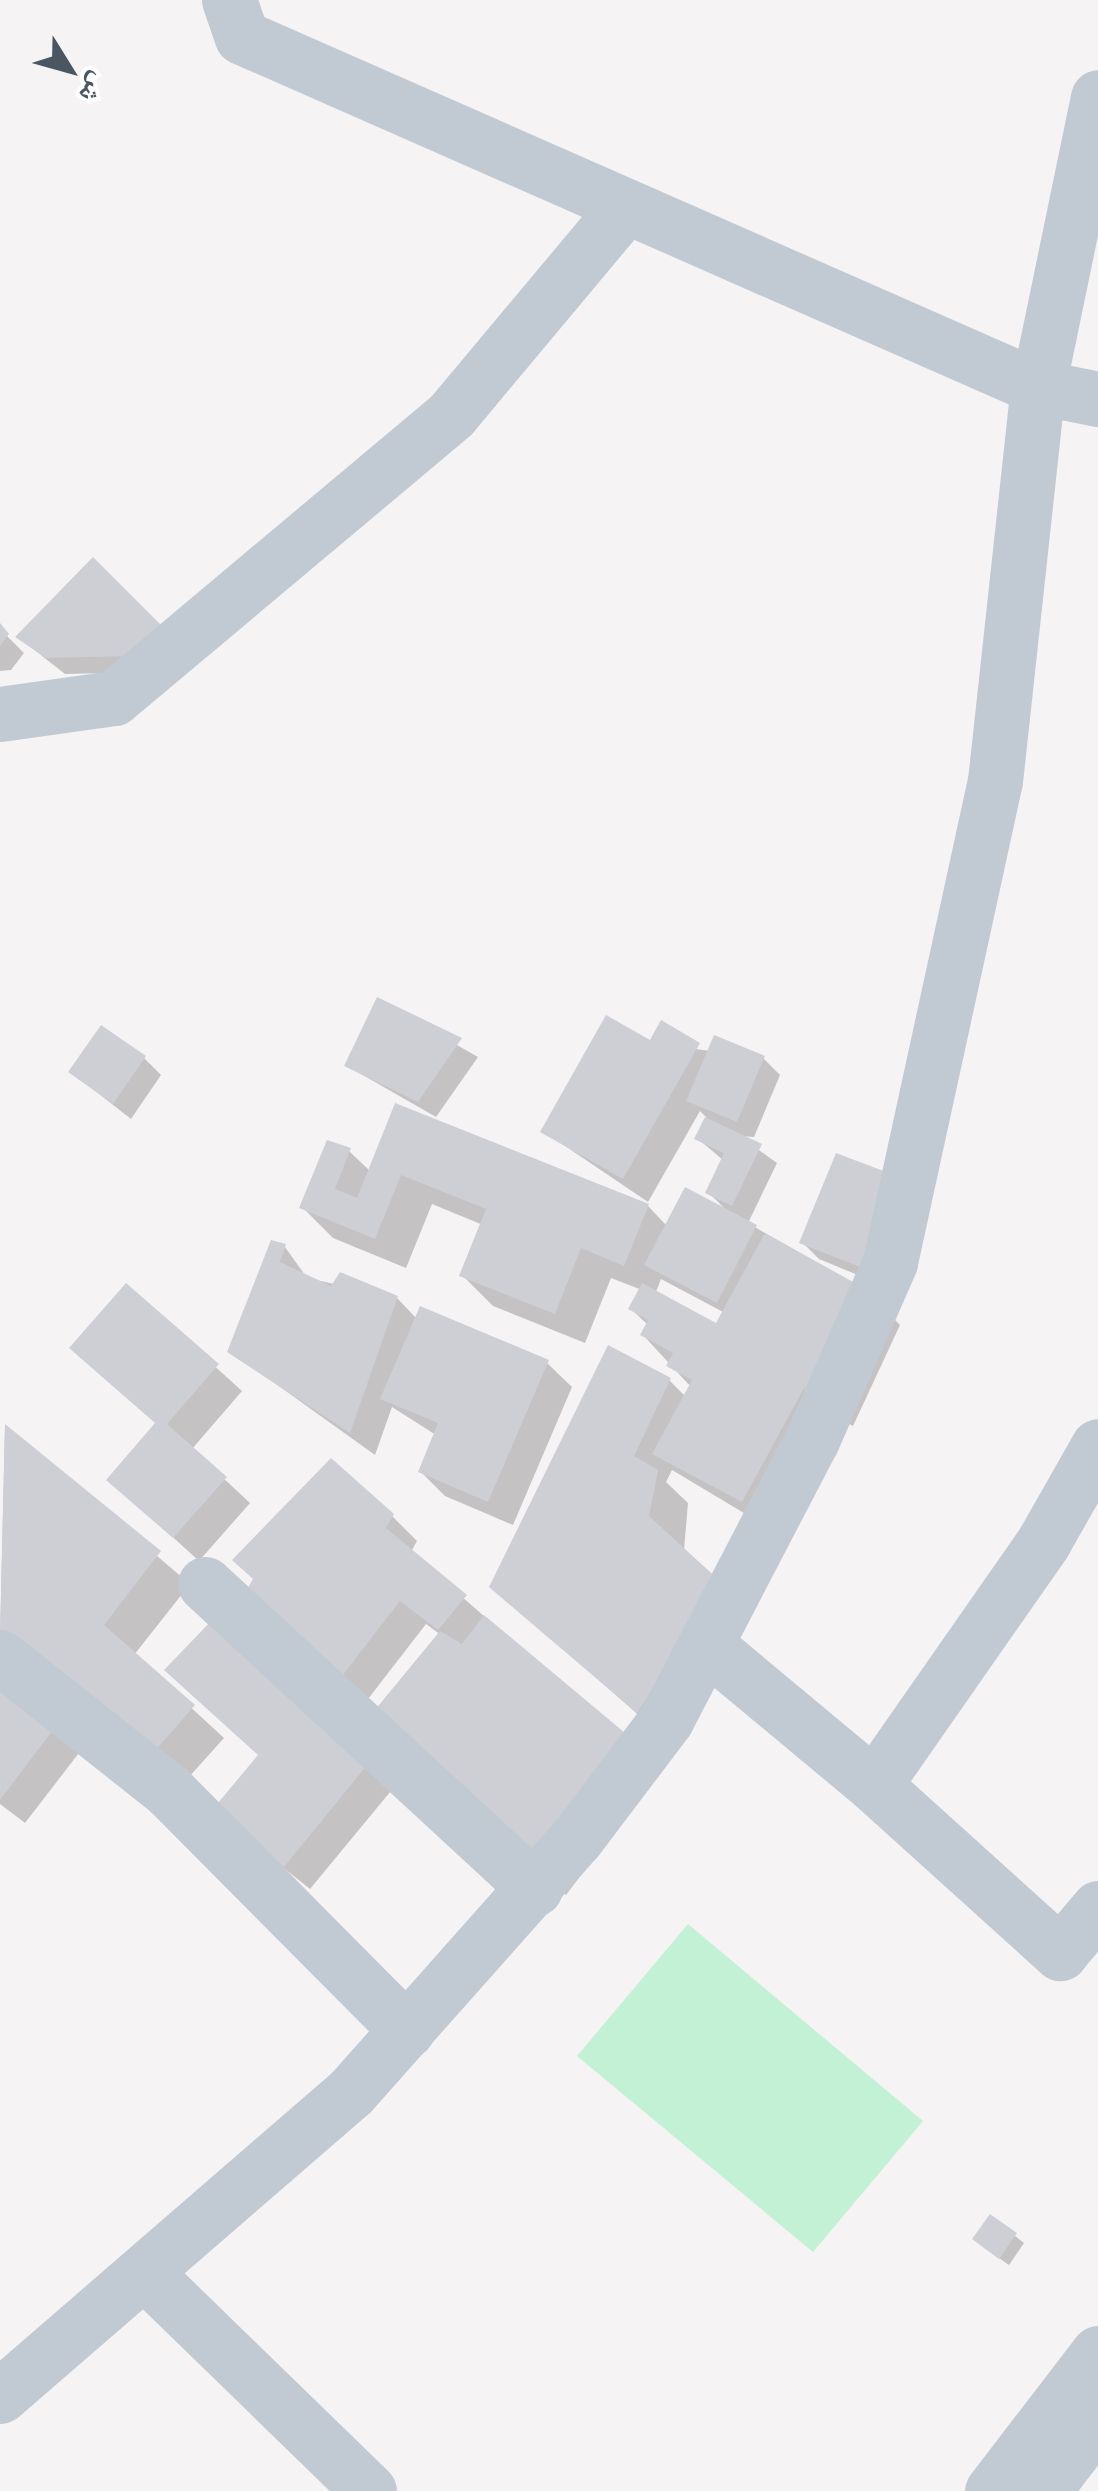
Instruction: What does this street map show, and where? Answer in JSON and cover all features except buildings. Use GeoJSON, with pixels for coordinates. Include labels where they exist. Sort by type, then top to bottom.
{"type":"FeatureCollection","features":[{"type":"Feature","properties":{"kind":"street"},"geometry":{"type":"LineString","coordinates":[[229,0],[242,37],[1038,387],[1098,399]]}},
{"type":"Feature","properties":{"kind":"street"},"geometry":{"type":"LineString","coordinates":[[0,2396],[146,2274],[407,2031],[534,1888],[666,1720],[890,1262],[995,781],[1038,387],[1098,97]]}},
{"type":"Feature","properties":{"kind":"street"},"geometry":{"type":"LineString","coordinates":[[0,714],[114,698],[452,414],[626,206]]}},
{"type":"Feature","properties":{"kind":"street"},"geometry":{"type":"LineString","coordinates":[[874,1784],[1044,1541],[1098,1446]]}},
{"type":"Feature","properties":{"kind":"street"},"geometry":{"type":"LineString","coordinates":[[205,1584],[534,1888]]}},
{"type":"Feature","properties":{"kind":"street"},"geometry":{"type":"LineString","coordinates":[[706,1645],[874,1784],[1060,1954],[1098,1908]]}},
{"type":"Feature","properties":{"kind":"street"},"geometry":{"type":"LineString","coordinates":[[0,1657],[168,1790],[407,2031]]}},
{"type":"Feature","properties":{"kind":"street"},"geometry":{"type":"LineString","coordinates":[[146,2274],[369,2491]]}},
{"type":"Feature","properties":{"kind":"street"},"geometry":{"type":"LineString","coordinates":[[1028,2485],[1098,2353]]}},
{"type":"Feature","properties":{"kind":"street"},"geometry":{"type":"LineString","coordinates":[[1028,2485],[1098,2419]]}},
{"type":"Feature","properties":{"kind":"green space"},"geometry":{"type":"Polygon","coordinates":[[[688,1924],[923,2121],[813,2252],[577,2056],[688,1924]]]}}]}
